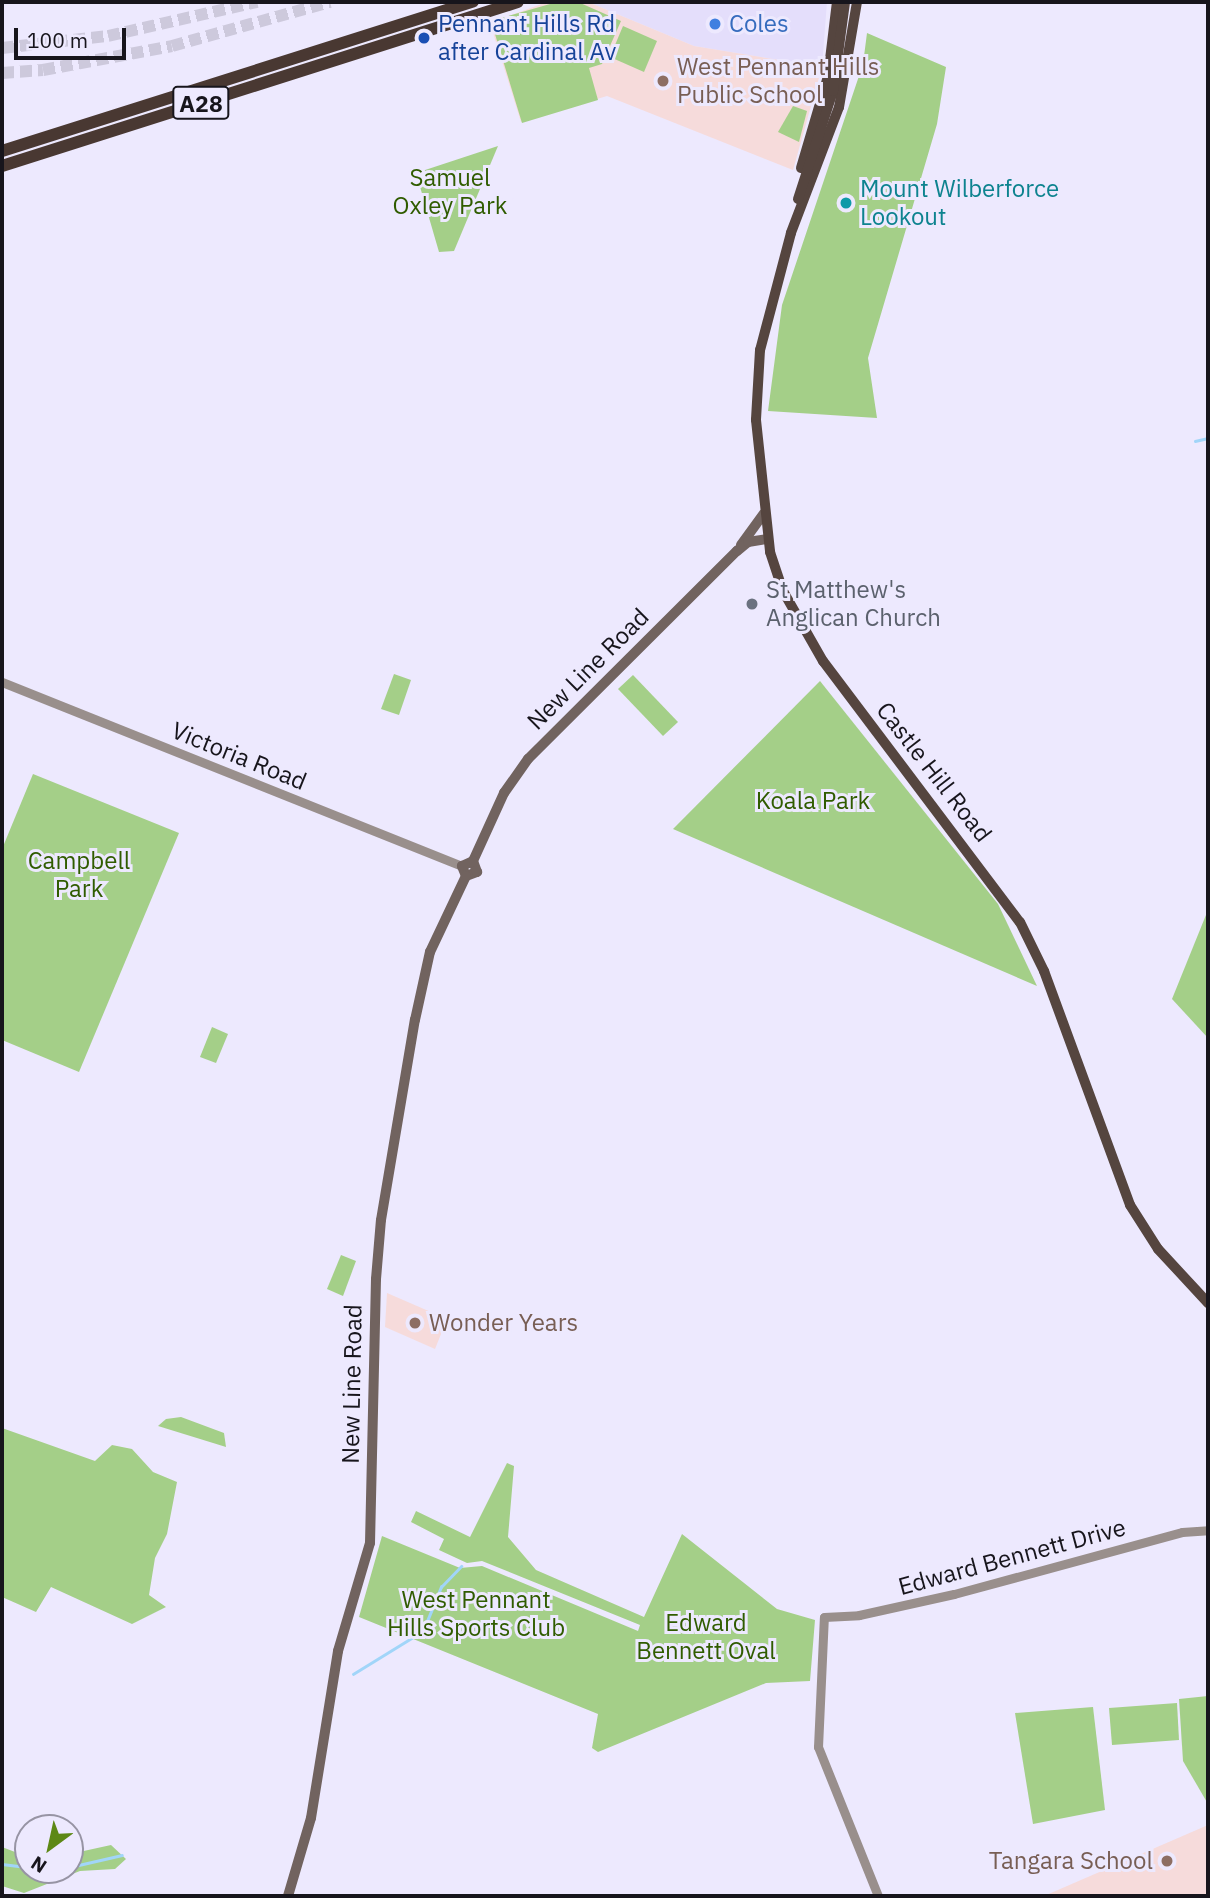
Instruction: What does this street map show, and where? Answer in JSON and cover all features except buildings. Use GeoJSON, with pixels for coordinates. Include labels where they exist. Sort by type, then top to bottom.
{"type":"FeatureCollection","features":[{"type":"Feature","properties":{"kind":"highway","name":"A28"},"geometry":{"type":"LineString","coordinates":[[2,150],[451,9],[518,2]]}},
{"type":"Feature","properties":{"kind":"highway","name":"A28"},"geometry":{"type":"LineString","coordinates":[[2,166],[476,8]]}},
{"type":"Feature","properties":{"kind":"main road"},"geometry":{"type":"LineString","coordinates":[[805,186],[803,161],[828,76],[837,2]]}},
{"type":"Feature","properties":{"kind":"main road","name":"Castle Hill Road"},"geometry":{"type":"LineString","coordinates":[[845,2],[832,99],[791,233],[759,363],[756,420],[767,539],[783,591],[823,661],[1020,922],[1045,971],[1130,1205],[1158,1249],[1208,1303]]}},
{"type":"Feature","properties":{"kind":"main road","name":"Castle Hill Road"},"geometry":{"type":"LineString","coordinates":[[805,186],[839,107],[857,2]]}},
{"type":"Feature","properties":{"kind":"main road"},"geometry":{"type":"LineString","coordinates":[[737,551],[764,513]]}},
{"type":"Feature","properties":{"kind":"main road","name":"New Line Road"},"geometry":{"type":"LineString","coordinates":[[288,1896],[311,1818],[338,1651],[370,1543],[376,1279],[381,1220],[415,1020],[430,952],[464,871],[477,873],[473,861],[504,793],[528,759],[737,551],[748,542],[767,539]]}},
{"type":"Feature","properties":{"kind":"main road"},"geometry":{"type":"LineString","coordinates":[[464,871],[473,861]]}},
{"type":"Feature","properties":{"kind":"street","name":"Victoria Road"},"geometry":{"type":"LineString","coordinates":[[2,682],[464,871]]}},
{"type":"Feature","properties":{"kind":"street","name":"Edward Bennett Drive"},"geometry":{"type":"LineString","coordinates":[[878,1896],[818,1747],[824,1616],[859,1615],[954,1594],[1182,1532],[1208,1530]]}},
{"type":"Feature","properties":{"kind":"shaded area","name":"West Pennant Hills Public School"},"geometry":{"type":"Polygon","coordinates":[[[547,2],[588,2],[694,46],[822,67],[793,170],[607,96],[521,122],[490,23],[547,2]]]}},
{"type":"Feature","properties":{"kind":"shaded area"},"geometry":{"type":"Polygon","coordinates":[[[588,2],[827,2],[822,67],[694,46],[588,2]]]}},
{"type":"Feature","properties":{"kind":"shaded area","name":"Wonder Years"},"geometry":{"type":"Polygon","coordinates":[[[387,1293],[447,1319],[435,1349],[385,1327],[387,1293]]]}},
{"type":"Feature","properties":{"kind":"shaded area","name":"Tangara School"},"geometry":{"type":"Polygon","coordinates":[[[1208,1825],[1208,1896],[1044,1896],[1208,1825]]]}},
{"type":"Feature","properties":{"kind":"green space"},"geometry":{"type":"Polygon","coordinates":[[[557,2],[578,2],[621,21],[602,64],[589,68],[598,100],[522,123],[491,21],[557,2]]]}},
{"type":"Feature","properties":{"kind":"green space"},"geometry":{"type":"Polygon","coordinates":[[[623,26],[657,41],[644,72],[610,57],[623,26]]]}},
{"type":"Feature","properties":{"kind":"green space"},"geometry":{"type":"Polygon","coordinates":[[[867,33],[946,67],[937,124],[868,358],[877,418],[768,411],[782,305],[863,64],[867,33]]]}},
{"type":"Feature","properties":{"kind":"green space"},"geometry":{"type":"Polygon","coordinates":[[[793,106],[807,111],[799,142],[778,132],[793,106]]]}},
{"type":"Feature","properties":{"kind":"green space","name":"Samuel Oxley Park"},"geometry":{"type":"Polygon","coordinates":[[[498,146],[454,251],[439,252],[416,173],[498,146]]]}},
{"type":"Feature","properties":{"kind":"green space"},"geometry":{"type":"Polygon","coordinates":[[[394,674],[411,680],[399,715],[381,709],[394,674]]]}},
{"type":"Feature","properties":{"kind":"green space"},"geometry":{"type":"Polygon","coordinates":[[[633,675],[678,722],[663,736],[618,689],[633,675]]]}},
{"type":"Feature","properties":{"kind":"green space","name":"Koala Park"},"geometry":{"type":"Polygon","coordinates":[[[820,681],[998,904],[1037,986],[673,829],[820,681]]]}},
{"type":"Feature","properties":{"kind":"green space","name":"Campbell Park"},"geometry":{"type":"Polygon","coordinates":[[[33,774],[179,833],[79,1072],[2,1040],[2,849],[33,774]]]}},
{"type":"Feature","properties":{"kind":"green space"},"geometry":{"type":"Polygon","coordinates":[[[1208,910],[1208,1038],[1172,999],[1208,910]]]}},
{"type":"Feature","properties":{"kind":"green space"},"geometry":{"type":"Polygon","coordinates":[[[212,1027],[228,1034],[216,1063],[200,1057],[212,1027]]]}},
{"type":"Feature","properties":{"kind":"green space"},"geometry":{"type":"Polygon","coordinates":[[[341,1255],[356,1261],[343,1296],[327,1289],[341,1255]]]}},
{"type":"Feature","properties":{"kind":"green space"},"geometry":{"type":"Polygon","coordinates":[[[181,1417],[224,1433],[226,1447],[158,1426],[166,1419],[181,1417]]]}},
{"type":"Feature","properties":{"kind":"green space"},"geometry":{"type":"Polygon","coordinates":[[[2,1428],[95,1461],[112,1445],[132,1449],[153,1472],[177,1482],[167,1534],[155,1558],[149,1595],[166,1607],[132,1624],[51,1587],[36,1612],[2,1597],[2,1428]]]}},
{"type":"Feature","properties":{"kind":"green space"},"geometry":{"type":"Polygon","coordinates":[[[507,1463],[514,1466],[508,1537],[536,1570],[644,1617],[682,1534],[777,1609],[815,1620],[810,1681],[766,1683],[598,1752],[592,1748],[598,1714],[359,1617],[382,1536],[460,1568],[482,1566],[638,1631],[640,1625],[482,1561],[467,1563],[439,1550],[444,1539],[411,1522],[416,1511],[470,1537],[507,1463]]]}},
{"type":"Feature","properties":{"kind":"green space"},"geometry":{"type":"Polygon","coordinates":[[[1208,1696],[1208,1804],[1183,1761],[1179,1699],[1208,1696]]]}},
{"type":"Feature","properties":{"kind":"green space"},"geometry":{"type":"Polygon","coordinates":[[[1177,1703],[1179,1740],[1112,1745],[1109,1708],[1177,1703]]]}},
{"type":"Feature","properties":{"kind":"green space"},"geometry":{"type":"Polygon","coordinates":[[[1093,1707],[1105,1810],[1033,1824],[1015,1713],[1093,1707]]]}},
{"type":"Feature","properties":{"kind":"green space"},"geometry":{"type":"Polygon","coordinates":[[[111,1845],[126,1859],[115,1869],[84,1871],[84,1851],[111,1845]]]}},
{"type":"Feature","properties":{"kind":"green space"},"geometry":{"type":"Polygon","coordinates":[[[2,1847],[14,1852],[14,1884],[47,1884],[24,1893],[2,1886],[2,1847]]]}},
{"type":"Feature","properties":{"kind":"waterway"},"geometry":{"type":"LineString","coordinates":[[1195,441],[1208,438]]}},
{"type":"Feature","properties":{"kind":"waterway"},"geometry":{"type":"LineString","coordinates":[[353,1674],[423,1631],[441,1587],[461,1566]]}},
{"type":"Feature","properties":{"kind":"waterway"},"geometry":{"type":"LineString","coordinates":[[84,1864],[122,1855]]}},
{"type":"Feature","properties":{"kind":"waterway"},"geometry":{"type":"LineString","coordinates":[[2,1864],[14,1865]]}},
{"type":"Feature","properties":{"kind":"tunnel"},"geometry":{"type":"LineString","coordinates":[[2,48],[108,36],[257,2]]}},
{"type":"Feature","properties":{"kind":"tunnel"},"geometry":{"type":"LineString","coordinates":[[2,73],[43,70],[172,46],[330,2]]}},
{"type":"Feature","properties":{"kind":"place","name":"Coles"},"geometry":{"type":"Point","coordinates":[715,24]}},
{"type":"Feature","properties":{"kind":"place","name":"Pennant Hills Rd after Cardinal Av"},"geometry":{"type":"Point","coordinates":[424,38]}},
{"type":"Feature","properties":{"kind":"place","name":"West Pennant Hills Public School"},"geometry":{"type":"Point","coordinates":[663,81]}},
{"type":"Feature","properties":{"kind":"place","name":"Mount Wilberforce Lookout"},"geometry":{"type":"Point","coordinates":[846,203]}},
{"type":"Feature","properties":{"kind":"place","name":"St Matthew's Anglican Church"},"geometry":{"type":"Point","coordinates":[752,604]}},
{"type":"Feature","properties":{"kind":"place","name":"Wonder Years"},"geometry":{"type":"Point","coordinates":[415,1323]}},
{"type":"Feature","properties":{"kind":"place","name":"Tangara School"},"geometry":{"type":"Point","coordinates":[1167,1861]}},
{"type":"Feature","properties":{"kind":"park label","name":"West Pennant Hills Sports Club"},"geometry":{"type":"Point","coordinates":[476,1614]}},
{"type":"Feature","properties":{"kind":"park label","name":"Edward Bennett Oval"},"geometry":{"type":"Point","coordinates":[706,1637]}}]}
